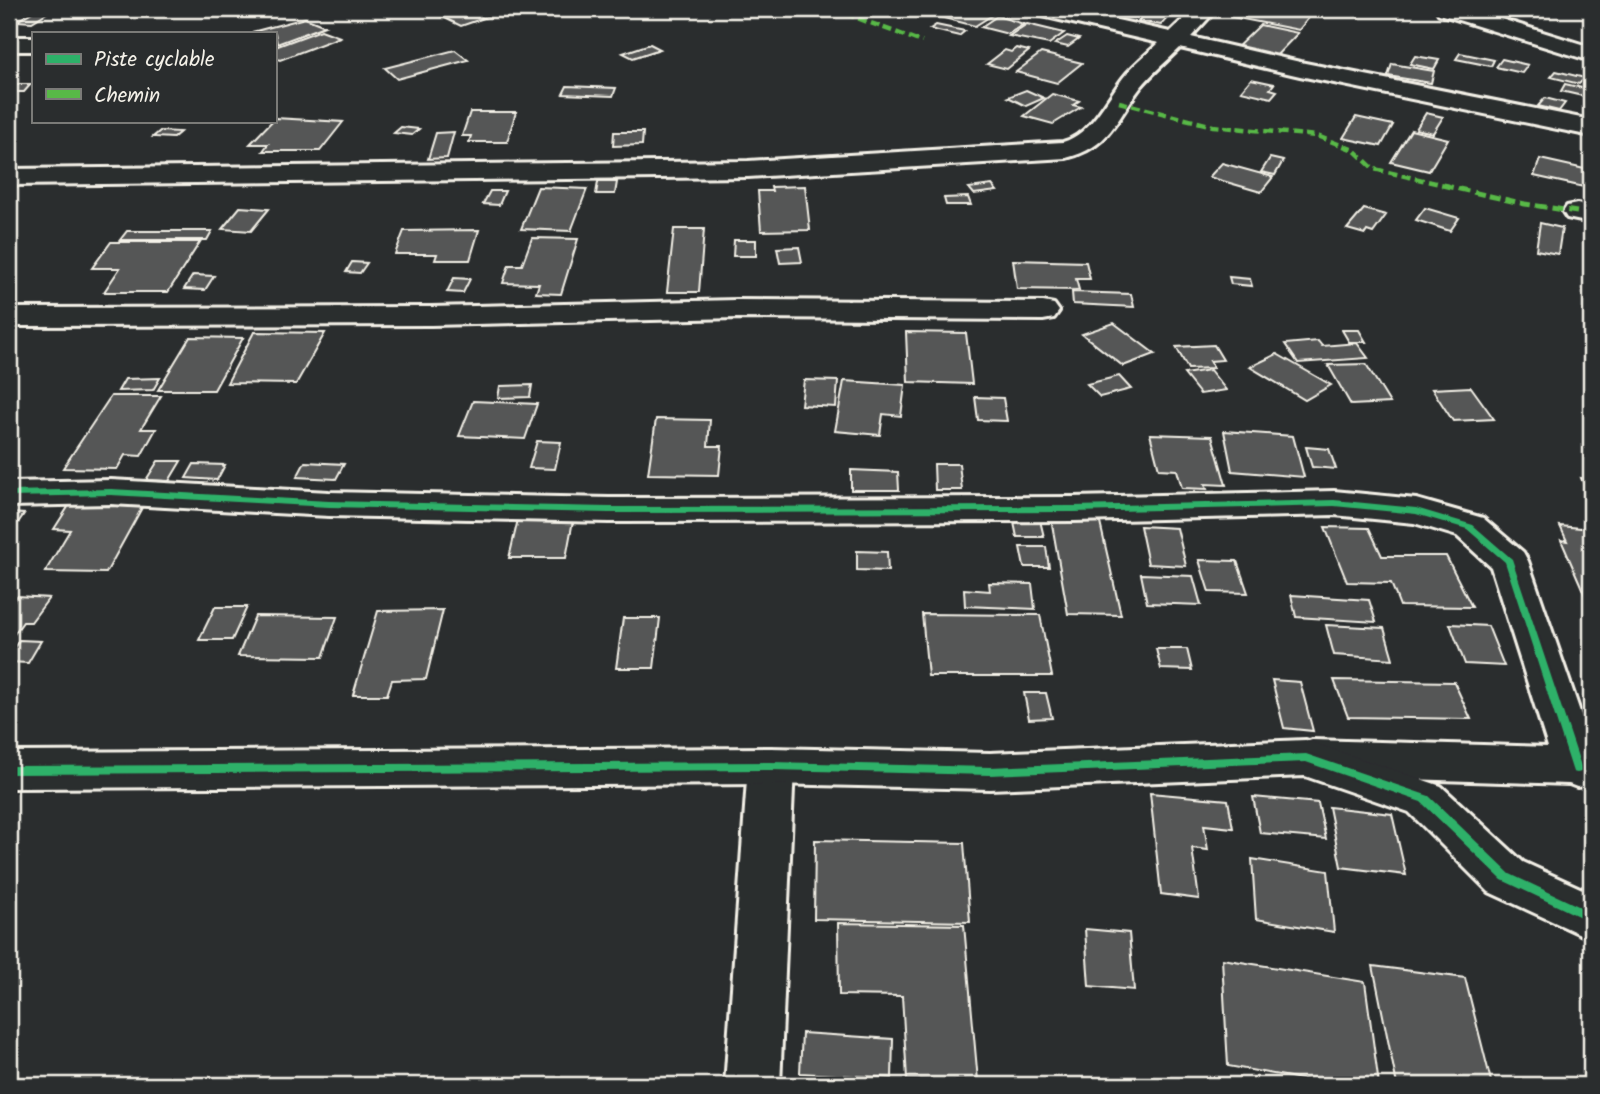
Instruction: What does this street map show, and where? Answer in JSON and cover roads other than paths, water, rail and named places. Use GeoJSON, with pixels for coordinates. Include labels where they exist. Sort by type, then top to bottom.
{"type":"FeatureCollection","features":[{"type":"Feature","properties":{"kind":"street"},"geometry":{"type":"LineString","coordinates":[[1042,9],[1300,69],[1591,128]]}},
{"type":"Feature","properties":{"kind":"street"},"geometry":{"type":"LineString","coordinates":[[9,177],[748,169],[1039,153],[1082,145],[1100,128],[1139,74],[1206,9]]}},
{"type":"Feature","properties":{"kind":"street"},"geometry":{"type":"LineString","coordinates":[[1447,9],[1591,54]]}},
{"type":"Feature","properties":{"kind":"street"},"geometry":{"type":"LineString","coordinates":[[9,44],[32,44]]}},
{"type":"Feature","properties":{"kind":"street"},"geometry":{"type":"LineString","coordinates":[[9,317],[403,316],[737,309],[1043,311]]}},
{"type":"Feature","properties":{"kind":"street"},"geometry":{"type":"LineString","coordinates":[[9,494],[111,492],[329,504],[609,510],[1074,509],[1334,503],[1416,511],[1471,527],[1508,561],[1584,768],[1306,758],[990,771],[771,766],[9,770]]}},
{"type":"Feature","properties":{"kind":"street"},"geometry":{"type":"LineString","coordinates":[[1306,758],[1425,799],[1506,877],[1591,917]]}},
{"type":"Feature","properties":{"kind":"street"},"geometry":{"type":"LineString","coordinates":[[752,1085],[771,766]]}}]}
